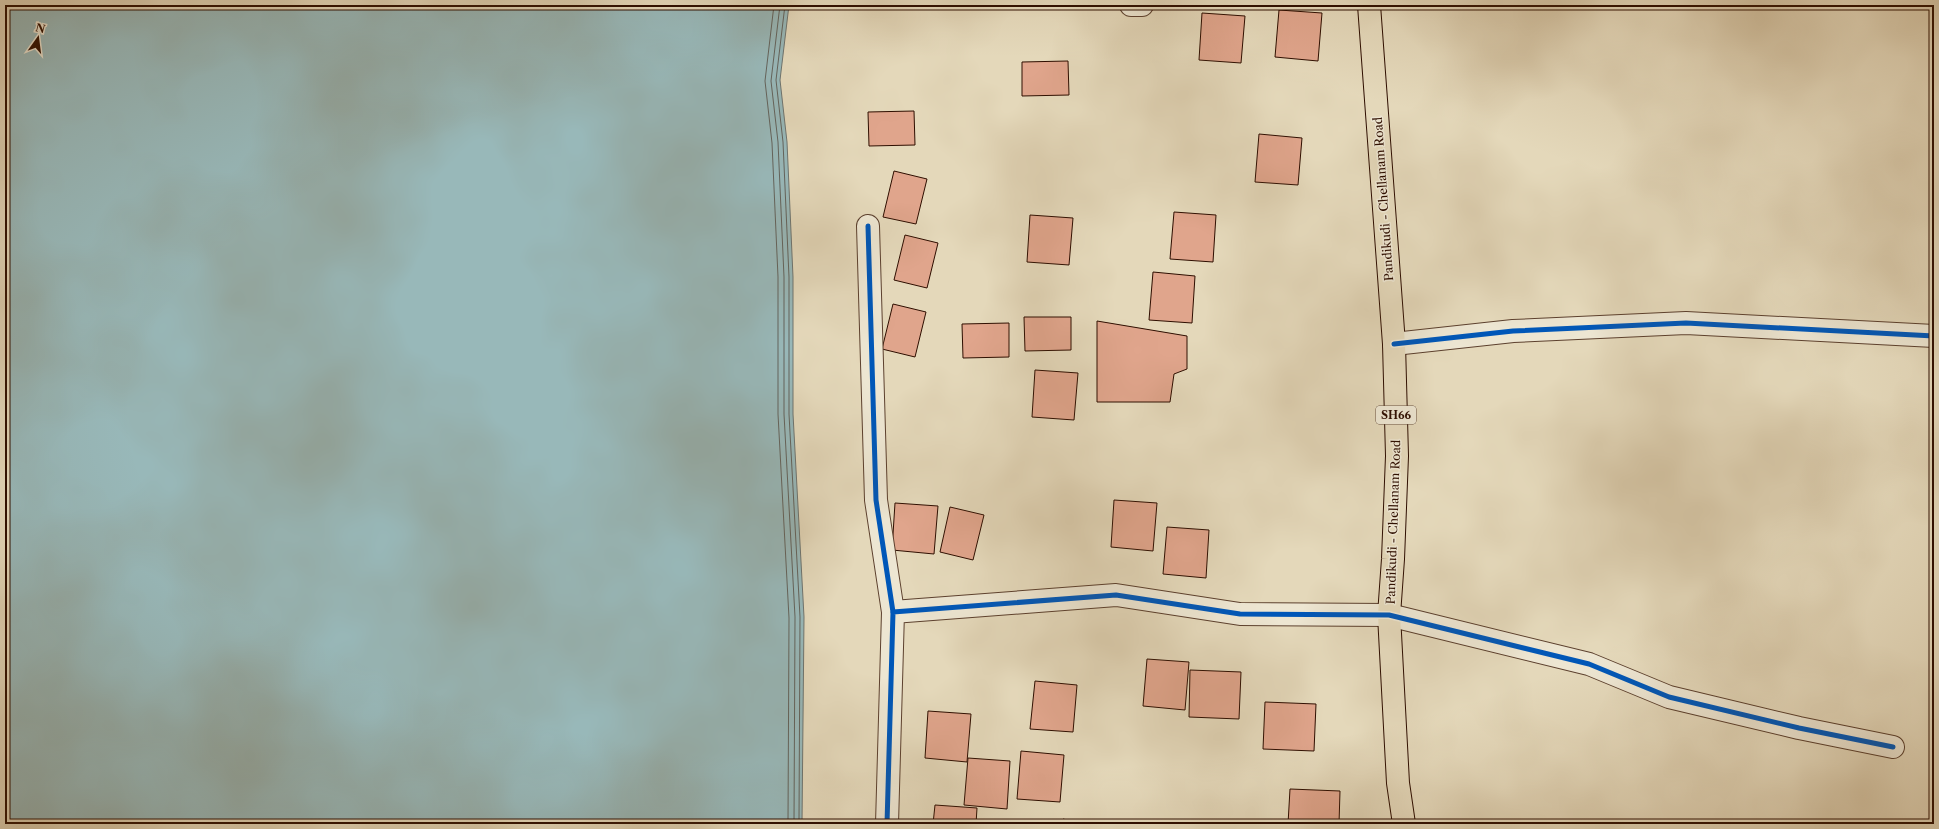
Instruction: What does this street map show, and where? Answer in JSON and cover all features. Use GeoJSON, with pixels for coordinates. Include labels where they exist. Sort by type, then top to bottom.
{"type":"FeatureCollection","features":[{"type":"Feature","properties":{"kind":"main road","name":"Pandikudi - Chellanam Road"},"geometry":{"type":"LineString","coordinates":[[1369,5],[1394,344],[1397,456],[1393,559],[1388,615],[1398,782],[1404,824]]}},
{"type":"Feature","properties":{"kind":"street"},"geometry":{"type":"LineString","coordinates":[[1131,5],[1142,5]]}},
{"type":"Feature","properties":{"kind":"street"},"geometry":{"type":"LineString","coordinates":[[868,226],[876,500],[893,612],[887,824]]}},
{"type":"Feature","properties":{"kind":"street"},"geometry":{"type":"LineString","coordinates":[[1394,344],[1513,331],[1686,323],[1934,336]]}},
{"type":"Feature","properties":{"kind":"street"},"geometry":{"type":"LineString","coordinates":[[893,612],[1116,595],[1240,614],[1388,615],[1590,664],[1669,697],[1799,728],[1893,746]]}},
{"type":"Feature","properties":{"kind":"water"},"geometry":{"type":"Polygon","coordinates":[[[5,5],[789,5],[780,80],[787,142],[793,277],[793,414],[804,617],[802,824],[5,824],[5,5]]]}},
{"type":"Feature","properties":{"kind":"building"},"geometry":{"type":"Polygon","coordinates":[[[1279,10],[1322,13],[1318,61],[1275,57],[1279,10]]]}},
{"type":"Feature","properties":{"kind":"building"},"geometry":{"type":"Polygon","coordinates":[[[1202,13],[1245,16],[1241,63],[1199,60],[1202,13]]]}},
{"type":"Feature","properties":{"kind":"building"},"geometry":{"type":"Polygon","coordinates":[[[1068,61],[1069,95],[1022,96],[1022,62],[1068,61]]]}},
{"type":"Feature","properties":{"kind":"building"},"geometry":{"type":"Polygon","coordinates":[[[914,111],[915,145],[869,146],[868,112],[914,111]]]}},
{"type":"Feature","properties":{"kind":"building"},"geometry":{"type":"Polygon","coordinates":[[[1259,134],[1302,138],[1298,185],[1255,182],[1259,134]]]}},
{"type":"Feature","properties":{"kind":"building"},"geometry":{"type":"Polygon","coordinates":[[[894,171],[927,179],[916,224],[883,217],[894,171]]]}},
{"type":"Feature","properties":{"kind":"building"},"geometry":{"type":"Polygon","coordinates":[[[1174,212],[1216,215],[1213,262],[1170,259],[1174,212]]]}},
{"type":"Feature","properties":{"kind":"building"},"geometry":{"type":"Polygon","coordinates":[[[1030,215],[1073,218],[1069,265],[1027,262],[1030,215]]]}},
{"type":"Feature","properties":{"kind":"building"},"geometry":{"type":"Polygon","coordinates":[[[905,235],[938,243],[927,288],[894,280],[905,235]]]}},
{"type":"Feature","properties":{"kind":"building"},"geometry":{"type":"Polygon","coordinates":[[[1153,272],[1195,276],[1192,323],[1149,320],[1153,272]]]}},
{"type":"Feature","properties":{"kind":"building"},"geometry":{"type":"Polygon","coordinates":[[[893,304],[926,312],[915,357],[882,349],[893,304]]]}},
{"type":"Feature","properties":{"kind":"building"},"geometry":{"type":"Polygon","coordinates":[[[1024,317],[1071,317],[1071,350],[1025,351],[1024,317]]]}},
{"type":"Feature","properties":{"kind":"building"},"geometry":{"type":"Polygon","coordinates":[[[1097,321],[1187,336],[1187,369],[1174,374],[1170,402],[1097,402],[1097,321]]]}},
{"type":"Feature","properties":{"kind":"building"},"geometry":{"type":"Polygon","coordinates":[[[1009,323],[1009,357],[963,358],[962,324],[1009,323]]]}},
{"type":"Feature","properties":{"kind":"building"},"geometry":{"type":"Polygon","coordinates":[[[1035,370],[1078,373],[1074,420],[1032,417],[1035,370]]]}},
{"type":"Feature","properties":{"kind":"building"},"geometry":{"type":"Polygon","coordinates":[[[1114,500],[1157,503],[1153,551],[1111,547],[1114,500]]]}},
{"type":"Feature","properties":{"kind":"building"},"geometry":{"type":"Polygon","coordinates":[[[895,503],[938,506],[934,554],[892,550],[895,503]]]}},
{"type":"Feature","properties":{"kind":"building"},"geometry":{"type":"Polygon","coordinates":[[[950,507],[984,515],[973,560],[940,552],[950,507]]]}},
{"type":"Feature","properties":{"kind":"building"},"geometry":{"type":"Polygon","coordinates":[[[1167,527],[1209,530],[1206,578],[1163,574],[1167,527]]]}},
{"type":"Feature","properties":{"kind":"building"},"geometry":{"type":"Polygon","coordinates":[[[1147,659],[1189,662],[1185,710],[1143,706],[1147,659]]]}},
{"type":"Feature","properties":{"kind":"building"},"geometry":{"type":"Polygon","coordinates":[[[1190,670],[1241,672],[1239,719],[1189,717],[1190,670]]]}},
{"type":"Feature","properties":{"kind":"building"},"geometry":{"type":"Polygon","coordinates":[[[1035,681],[1077,685],[1073,732],[1030,729],[1035,681]]]}},
{"type":"Feature","properties":{"kind":"building"},"geometry":{"type":"Polygon","coordinates":[[[1265,702],[1316,704],[1314,751],[1263,749],[1265,702]]]}},
{"type":"Feature","properties":{"kind":"building"},"geometry":{"type":"Polygon","coordinates":[[[928,711],[971,714],[967,762],[925,758],[928,711]]]}},
{"type":"Feature","properties":{"kind":"building"},"geometry":{"type":"Polygon","coordinates":[[[1021,751],[1064,755],[1060,802],[1017,799],[1021,751]]]}},
{"type":"Feature","properties":{"kind":"building"},"geometry":{"type":"Polygon","coordinates":[[[968,758],[1010,761],[1007,809],[964,805],[968,758]]]}},
{"type":"Feature","properties":{"kind":"building"},"geometry":{"type":"Polygon","coordinates":[[[1290,789],[1340,791],[1339,824],[1288,824],[1290,789]]]}},
{"type":"Feature","properties":{"kind":"building"},"geometry":{"type":"Polygon","coordinates":[[[935,805],[977,808],[976,824],[933,824],[935,805]]]}},
{"type":"Feature","properties":{"kind":"building"},"geometry":{"type":"Polygon","coordinates":[[[1063,819],[1083,824],[1062,824],[1063,819]]]}},
{"type":"Feature","properties":{"kind":"building"},"geometry":{"type":"Polygon","coordinates":[[[1155,821],[1205,824],[1155,824],[1155,821]]]}},
{"type":"Feature","properties":{"kind":"cycle path"},"geometry":{"type":"LineString","coordinates":[[868,226],[876,500],[893,612]]}},
{"type":"Feature","properties":{"kind":"cycle path"},"geometry":{"type":"LineString","coordinates":[[1394,344],[1513,331],[1686,323],[1934,336]]}},
{"type":"Feature","properties":{"kind":"cycle path"},"geometry":{"type":"LineString","coordinates":[[887,824],[893,612],[1116,595],[1240,614],[1389,615],[1589,664],[1669,697],[1799,728],[1893,747]]}}]}
